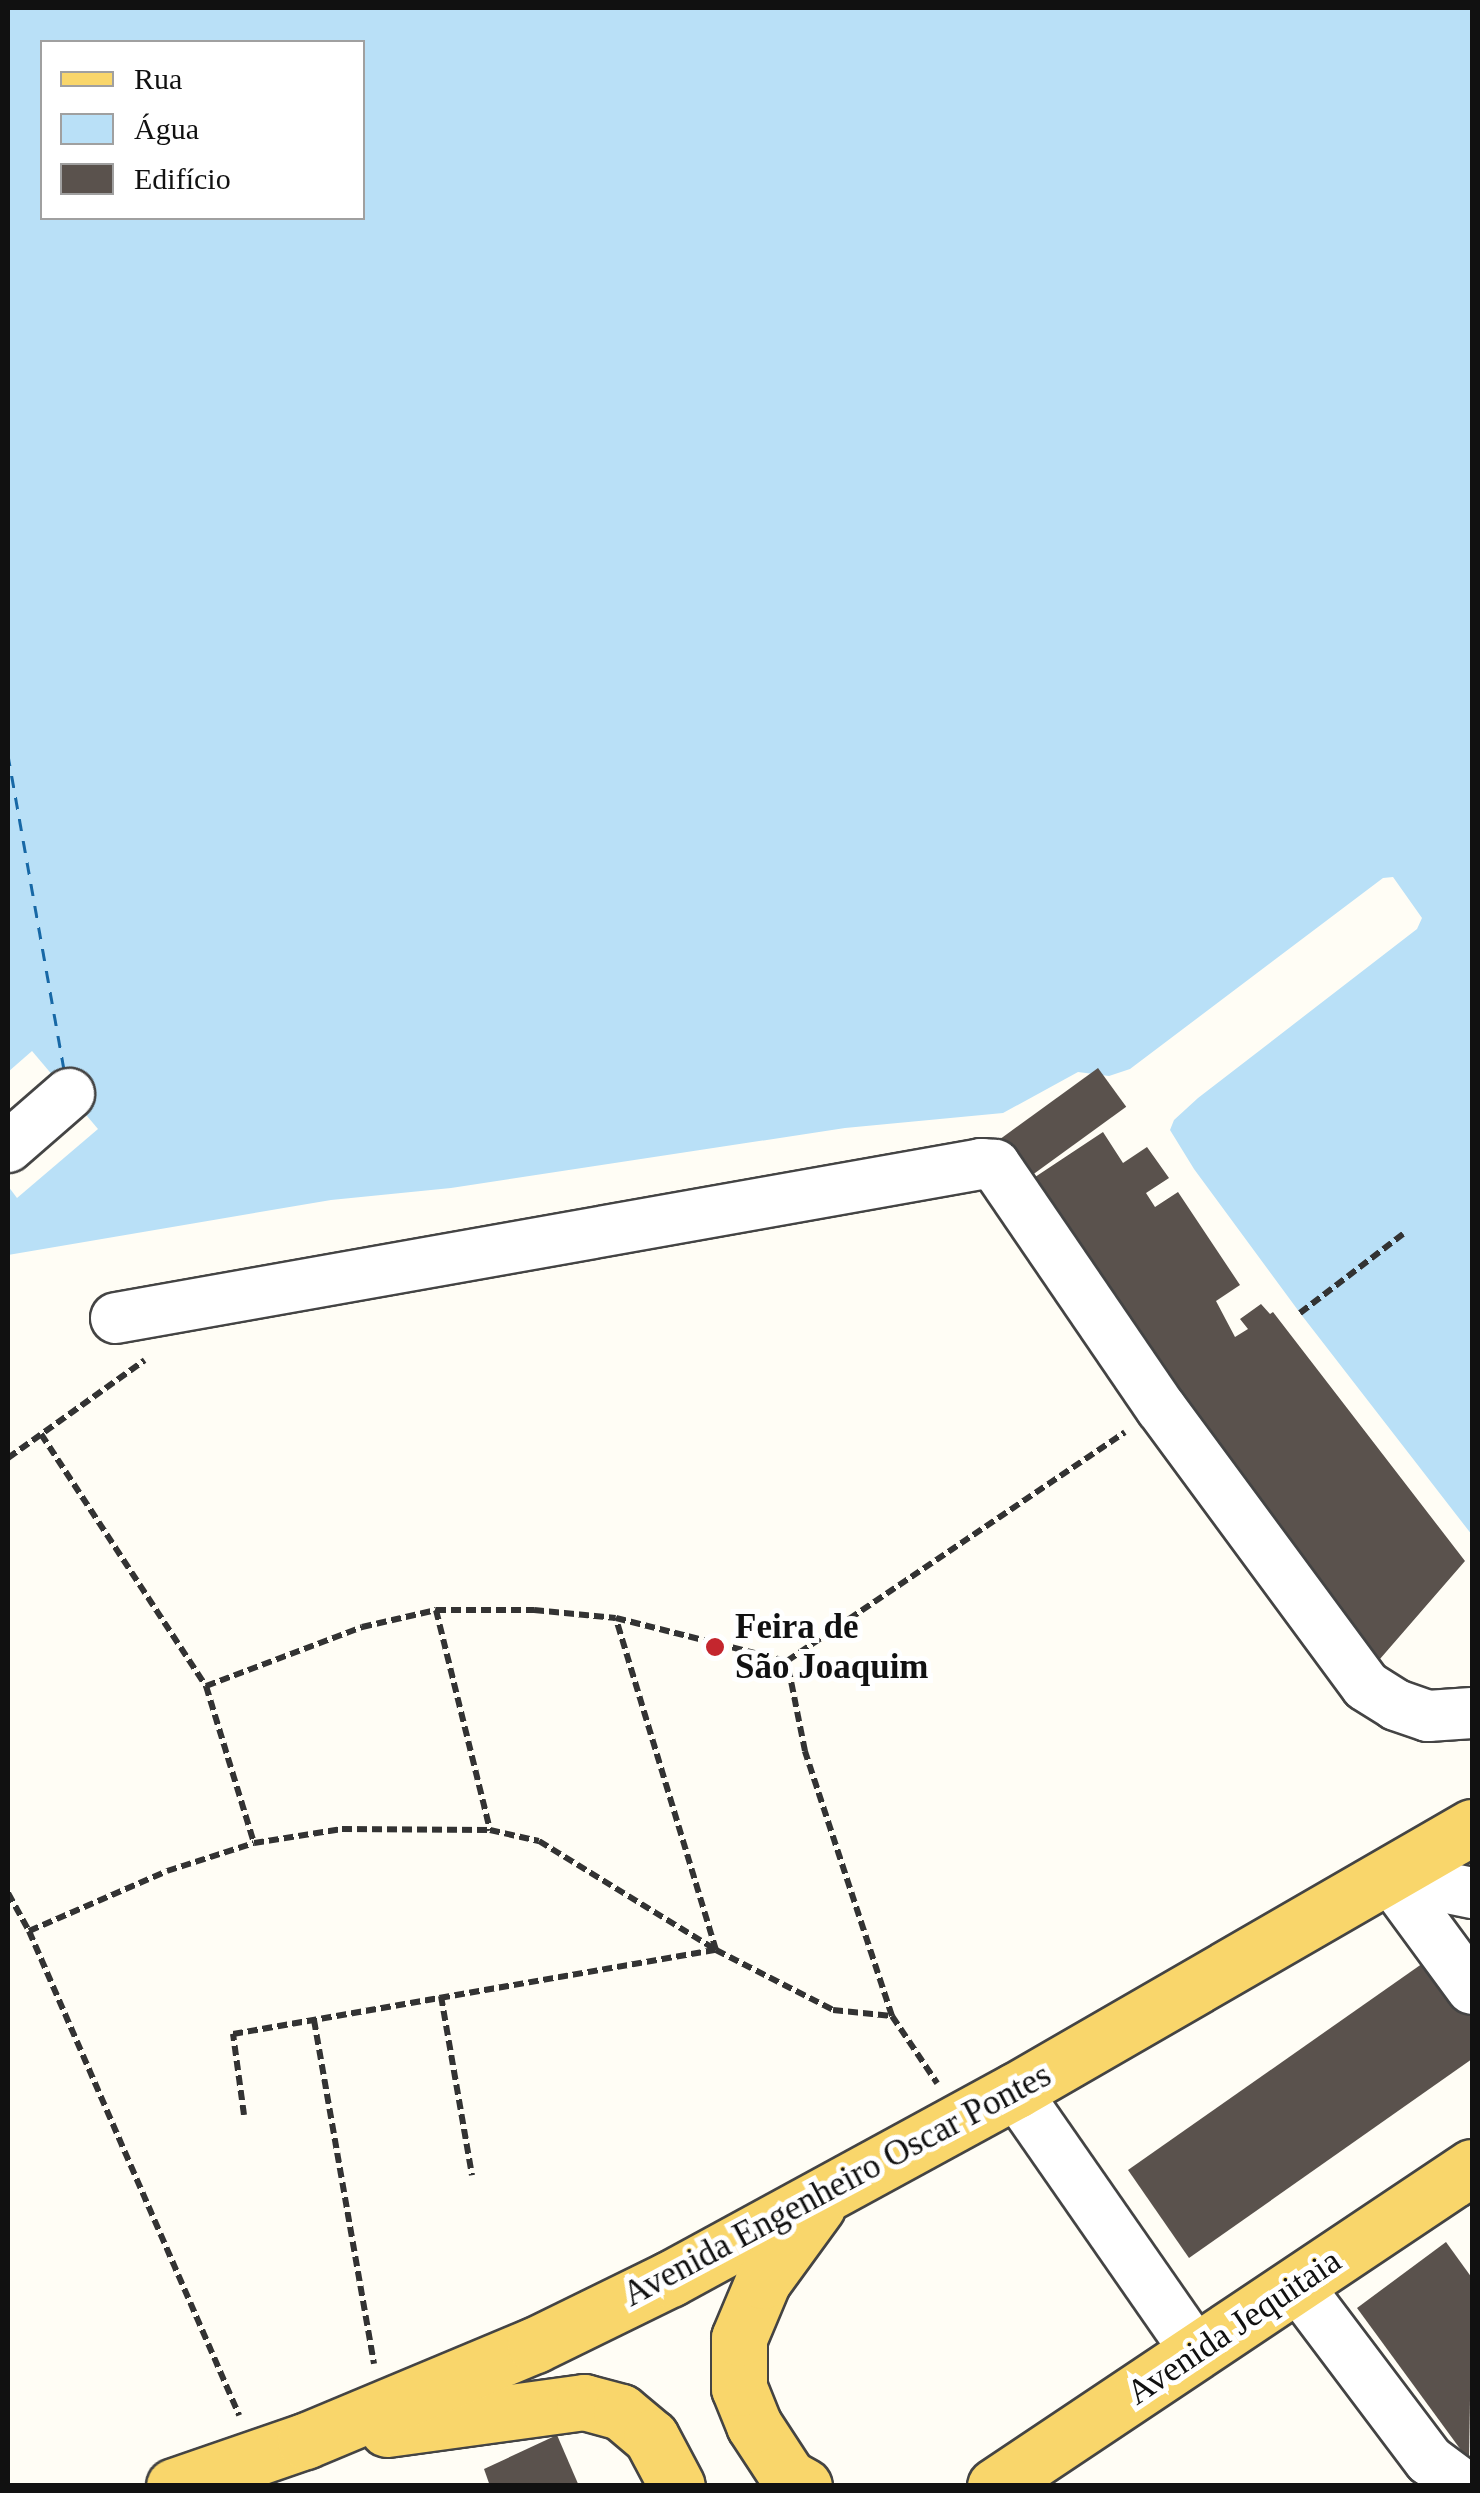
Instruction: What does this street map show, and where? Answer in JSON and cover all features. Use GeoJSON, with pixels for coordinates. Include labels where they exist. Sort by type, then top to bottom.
{"type":"FeatureCollection","features":[{"type":"Feature","properties":{"kind":"main road","name":"Avenida Engenheiro Oscar Pontes"},"geometry":{"type":"LineString","coordinates":[[174,2486],[281,2449],[535,2345],[962,2121],[1472,1827]]}},
{"type":"Feature","properties":{"kind":"main road","name":"Avenida Jequitaia"},"geometry":{"type":"LineString","coordinates":[[948,2486],[1017,2472],[1472,2166]]}},
{"type":"Feature","properties":{"kind":"main road"},"geometry":{"type":"LineString","coordinates":[[804,2486],[788,2477],[754,2425],[739,2388],[739,2338],[764,2282],[824,2196]]}},
{"type":"Feature","properties":{"kind":"main road"},"geometry":{"type":"LineString","coordinates":[[281,2449],[584,2402],[621,2412],[652,2436],[677,2486]]}},
{"type":"Feature","properties":{"kind":"street"},"geometry":{"type":"LineString","coordinates":[[8,1147],[68,1094]]}},
{"type":"Feature","properties":{"kind":"street"},"geometry":{"type":"LineString","coordinates":[[116,1318],[982,1164],[995,1166],[1005,1174],[1161,1408],[1366,1686],[1396,1706],[1428,1716],[1472,1713]]}},
{"type":"Feature","properties":{"kind":"street"},"geometry":{"type":"LineString","coordinates":[[1389,1876],[1472,1893]]}},
{"type":"Feature","properties":{"kind":"street"},"geometry":{"type":"LineString","coordinates":[[1389,1876],[1472,1989]]}},
{"type":"Feature","properties":{"kind":"street"},"geometry":{"type":"LineString","coordinates":[[1015,2091],[1197,2353]]}},
{"type":"Feature","properties":{"kind":"street"},"geometry":{"type":"LineString","coordinates":[[1297,2285],[1429,2460],[1464,2486]]}},
{"type":"Feature","properties":{"kind":"path"},"geometry":{"type":"LineString","coordinates":[[1300,1313],[1404,1234]]}},
{"type":"Feature","properties":{"kind":"path"},"geometry":{"type":"LineString","coordinates":[[8,1458],[154,1354]]}},
{"type":"Feature","properties":{"kind":"path"},"geometry":{"type":"LineString","coordinates":[[206,1686],[362,1627],[436,1610],[534,1610],[616,1618],[787,1661],[1161,1408]]}},
{"type":"Feature","properties":{"kind":"path"},"geometry":{"type":"LineString","coordinates":[[40,1434],[206,1686],[254,1843]]}},
{"type":"Feature","properties":{"kind":"path"},"geometry":{"type":"LineString","coordinates":[[436,1610],[490,1830]]}},
{"type":"Feature","properties":{"kind":"path"},"geometry":{"type":"LineString","coordinates":[[616,1618],[716,1950]]}},
{"type":"Feature","properties":{"kind":"path"},"geometry":{"type":"LineString","coordinates":[[787,1661],[805,1751],[892,2016],[962,2121]]}},
{"type":"Feature","properties":{"kind":"path"},"geometry":{"type":"LineString","coordinates":[[29,1931],[167,1872],[254,1843],[342,1829],[490,1830],[539,1841],[716,1950],[833,2010],[892,2016]]}},
{"type":"Feature","properties":{"kind":"path"},"geometry":{"type":"LineString","coordinates":[[8,1893],[281,2449]]}},
{"type":"Feature","properties":{"kind":"path"},"geometry":{"type":"LineString","coordinates":[[244,2115],[233,2034],[716,1950]]}},
{"type":"Feature","properties":{"kind":"path"},"geometry":{"type":"LineString","coordinates":[[441,1996],[472,2175]]}},
{"type":"Feature","properties":{"kind":"path"},"geometry":{"type":"LineString","coordinates":[[314,2020],[382,2408]]}},
{"type":"Feature","properties":{"kind":"water"},"geometry":{"type":"Polygon","coordinates":[[[8,8],[1472,8],[1472,1535],[1300,1313],[1194,1169],[1170,1130],[1174,1120],[1198,1098],[1417,929],[1422,918],[1393,877],[1383,878],[1130,1069],[1109,1076],[1078,1072],[1003,1113],[845,1128],[451,1188],[331,1200],[8,1255],[8,8]]]}},
{"type":"Feature","properties":{"kind":"pier"},"geometry":{"type":"Polygon","coordinates":[[[32,1051],[98,1129],[17,1198],[8,1186],[8,1072],[32,1051]]]}},
{"type":"Feature","properties":{"kind":"building"},"geometry":{"type":"Polygon","coordinates":[[[1098,1068],[1126,1107],[1029,1177],[1001,1139],[1098,1068]]]}},
{"type":"Feature","properties":{"kind":"building"},"geometry":{"type":"Polygon","coordinates":[[[1103,1132],[1123,1163],[1147,1147],[1169,1178],[1146,1193],[1155,1207],[1178,1192],[1240,1285],[1216,1301],[1235,1337],[1248,1329],[1240,1319],[1261,1304],[1270,1314],[1273,1312],[1465,1561],[1373,1667],[1023,1185],[1103,1132]]]}},
{"type":"Feature","properties":{"kind":"building"},"geometry":{"type":"Polygon","coordinates":[[[1436,1954],[1472,2006],[1472,2059],[1189,2258],[1128,2170],[1436,1954]]]}},
{"type":"Feature","properties":{"kind":"building"},"geometry":{"type":"Polygon","coordinates":[[[1446,2242],[1472,2278],[1469,2461],[1357,2308],[1446,2242]]]}},
{"type":"Feature","properties":{"kind":"building"},"geometry":{"type":"Polygon","coordinates":[[[557,2435],[579,2486],[490,2486],[484,2469],[557,2435]]]}},
{"type":"Feature","properties":{"kind":"ferry route"},"geometry":{"type":"LineString","coordinates":[[8,754],[65,1073]]}},
{"type":"Feature","properties":{"kind":"place","name":"Feira de São Joaquim"},"geometry":{"type":"Point","coordinates":[715,1647]}}]}
